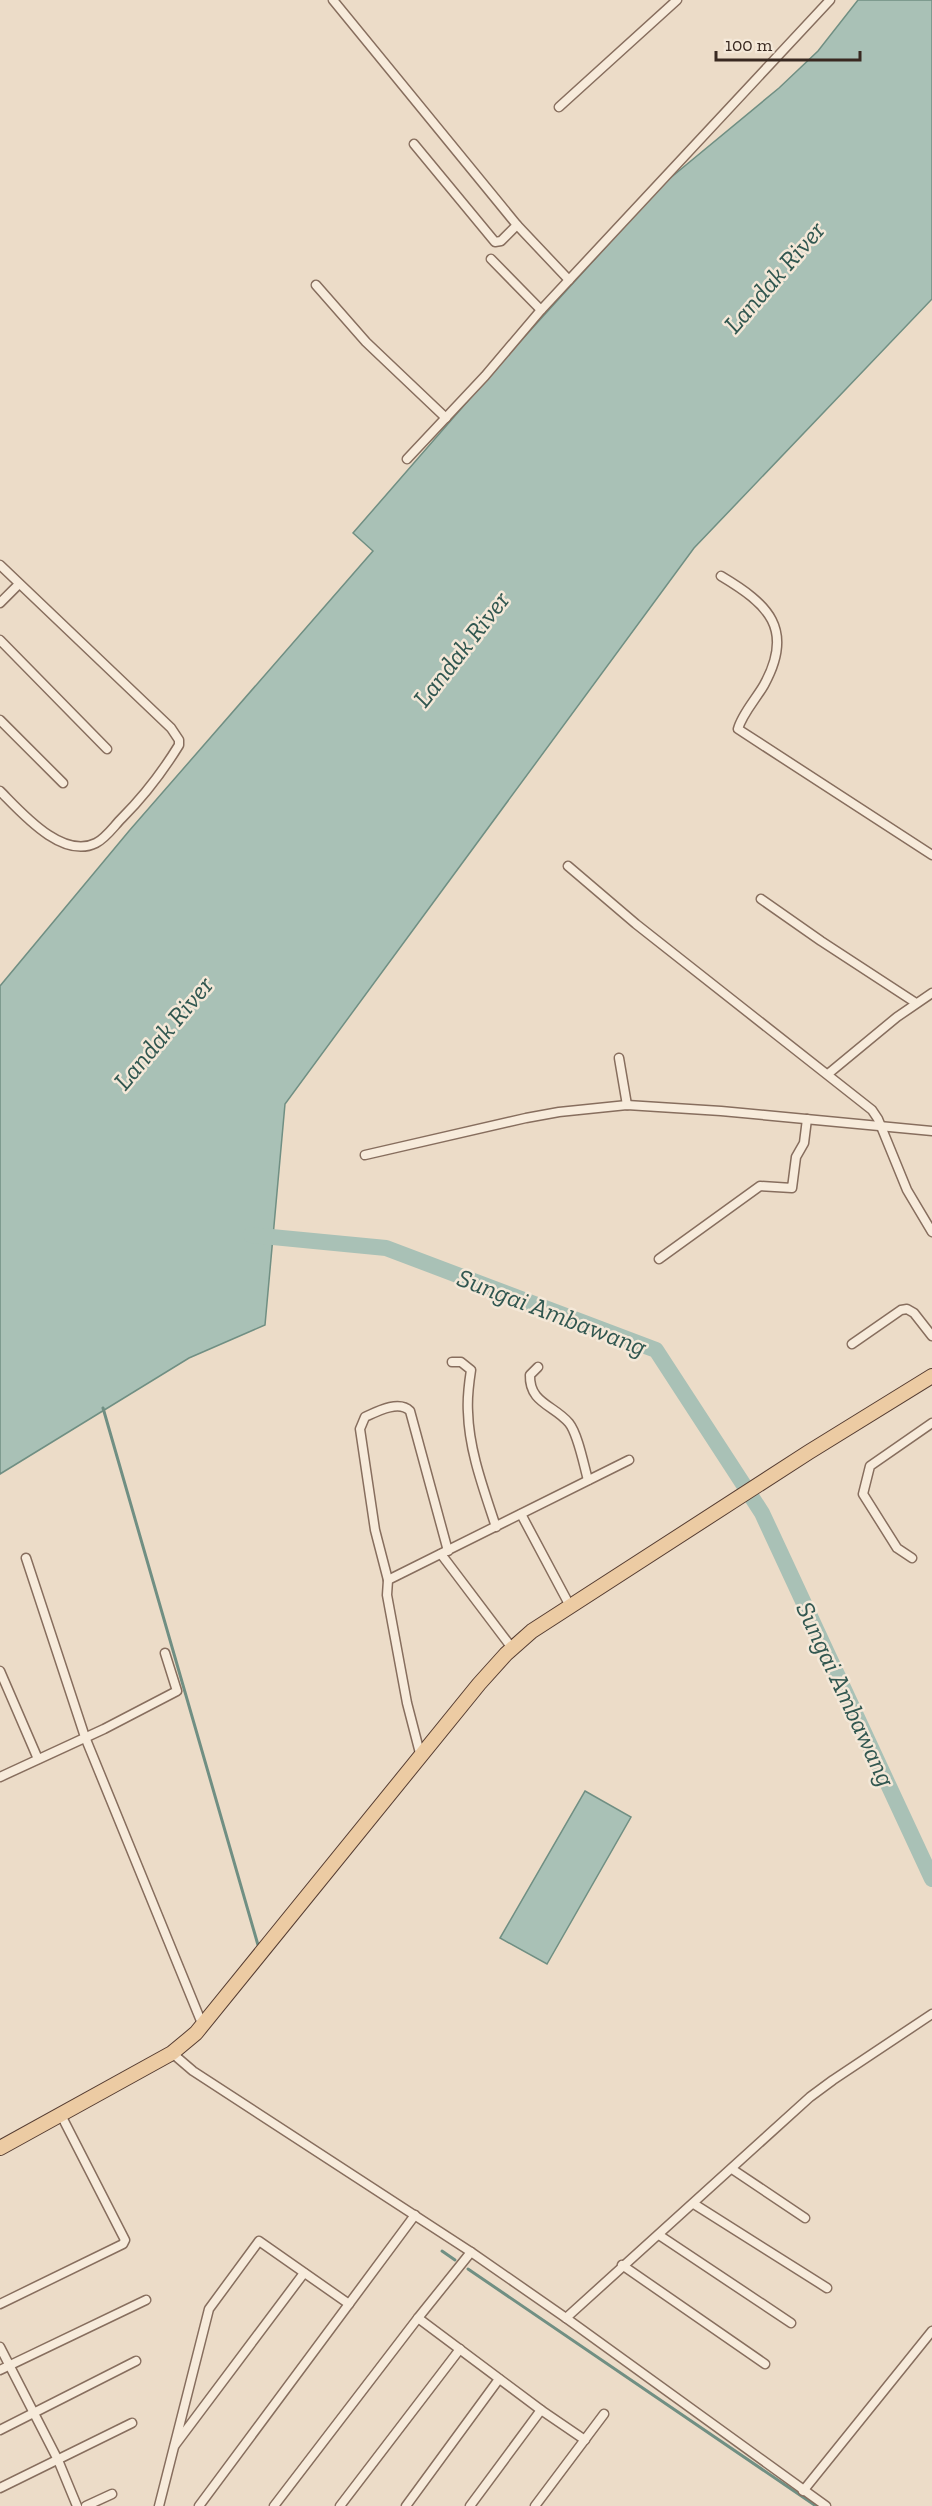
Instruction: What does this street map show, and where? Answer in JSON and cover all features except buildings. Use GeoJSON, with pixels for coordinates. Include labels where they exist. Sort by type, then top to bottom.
{"type":"FeatureCollection","features":[{"type":"Feature","properties":{"kind":"main road"},"geometry":{"type":"LineString","coordinates":[[0,2148],[172,2053],[203,2026],[421,1756],[512,1648],[570,1606],[809,1452],[932,1376]]}},
{"type":"Feature","properties":{"kind":"street"},"geometry":{"type":"LineString","coordinates":[[333,0],[518,225],[568,280]]}},
{"type":"Feature","properties":{"kind":"street"},"geometry":{"type":"LineString","coordinates":[[559,107],[677,0]]}},
{"type":"Feature","properties":{"kind":"street"},"geometry":{"type":"LineString","coordinates":[[407,459],[568,280],[830,0]]}},
{"type":"Feature","properties":{"kind":"street"},"geometry":{"type":"LineString","coordinates":[[414,144],[495,242],[501,241],[518,225]]}},
{"type":"Feature","properties":{"kind":"street"},"geometry":{"type":"LineString","coordinates":[[491,259],[541,310]]}},
{"type":"Feature","properties":{"kind":"street"},"geometry":{"type":"LineString","coordinates":[[316,285],[366,342],[446,418]]}},
{"type":"Feature","properties":{"kind":"street"},"geometry":{"type":"LineString","coordinates":[[0,565],[171,728],[179,740],[177,749],[138,802],[95,844],[83,847],[66,843],[41,832],[0,791]]}},
{"type":"Feature","properties":{"kind":"street"},"geometry":{"type":"LineString","coordinates":[[721,576],[743,589],[764,608],[776,626],[779,642],[765,683],[738,729],[932,855]]}},
{"type":"Feature","properties":{"kind":"street"},"geometry":{"type":"LineString","coordinates":[[0,603],[19,584]]}},
{"type":"Feature","properties":{"kind":"street"},"geometry":{"type":"LineString","coordinates":[[0,640],[107,749]]}},
{"type":"Feature","properties":{"kind":"street"},"geometry":{"type":"LineString","coordinates":[[0,720],[63,783]]}},
{"type":"Feature","properties":{"kind":"street"},"geometry":{"type":"LineString","coordinates":[[568,866],[636,924],[872,1110],[881,1126],[907,1190],[932,1232]]}},
{"type":"Feature","properties":{"kind":"street"},"geometry":{"type":"LineString","coordinates":[[761,899],[916,1002]]}},
{"type":"Feature","properties":{"kind":"street"},"geometry":{"type":"LineString","coordinates":[[828,1074],[916,1002],[932,993]]}},
{"type":"Feature","properties":{"kind":"street"},"geometry":{"type":"LineString","coordinates":[[619,1058],[627,1106]]}},
{"type":"Feature","properties":{"kind":"street"},"geometry":{"type":"LineString","coordinates":[[365,1155],[526,1118],[576,1110],[627,1106],[676,1107],[932,1131]]}},
{"type":"Feature","properties":{"kind":"street"},"geometry":{"type":"LineString","coordinates":[[659,1259],[760,1186],[792,1188],[796,1156],[804,1143],[807,1119]]}},
{"type":"Feature","properties":{"kind":"street"},"geometry":{"type":"LineString","coordinates":[[852,1344],[901,1310],[907,1309],[914,1313],[932,1336]]}},
{"type":"Feature","properties":{"kind":"street"},"geometry":{"type":"LineString","coordinates":[[452,1362],[461,1362],[471,1370],[468,1412],[471,1434],[479,1474],[496,1527]]}},
{"type":"Feature","properties":{"kind":"street"},"geometry":{"type":"LineString","coordinates":[[538,1367],[530,1375],[532,1391],[543,1404],[570,1424],[588,1480]]}},
{"type":"Feature","properties":{"kind":"street"},"geometry":{"type":"LineString","coordinates":[[421,1756],[407,1703],[387,1595],[388,1580],[375,1530],[360,1429],[365,1417],[380,1410],[401,1406],[410,1411],[444,1553],[512,1648]]}},
{"type":"Feature","properties":{"kind":"street"},"geometry":{"type":"LineString","coordinates":[[912,1558],[897,1548],[863,1494],[870,1466],[932,1423]]}},
{"type":"Feature","properties":{"kind":"street"},"geometry":{"type":"LineString","coordinates":[[388,1580],[629,1460]]}},
{"type":"Feature","properties":{"kind":"street"},"geometry":{"type":"LineString","coordinates":[[521,1514],[570,1606]]}},
{"type":"Feature","properties":{"kind":"street"},"geometry":{"type":"LineString","coordinates":[[26,1557],[86,1737],[203,2026]]}},
{"type":"Feature","properties":{"kind":"street"},"geometry":{"type":"LineString","coordinates":[[0,1777],[86,1737],[177,1690],[165,1653]]}},
{"type":"Feature","properties":{"kind":"street"},"geometry":{"type":"LineString","coordinates":[[0,1671],[38,1759]]}},
{"type":"Feature","properties":{"kind":"street"},"geometry":{"type":"LineString","coordinates":[[566,2318],[622,2265],[659,2235],[832,2080],[932,2014]]}},
{"type":"Feature","properties":{"kind":"street"},"geometry":{"type":"LineString","coordinates":[[172,2053],[193,2071],[471,2252],[826,2506]]}},
{"type":"Feature","properties":{"kind":"street"},"geometry":{"type":"LineString","coordinates":[[0,2304],[123,2244],[125,2240],[61,2115]]}},
{"type":"Feature","properties":{"kind":"street"},"geometry":{"type":"LineString","coordinates":[[732,2169],[805,2218]]}},
{"type":"Feature","properties":{"kind":"street"},"geometry":{"type":"LineString","coordinates":[[694,2204],[827,2288]]}},
{"type":"Feature","properties":{"kind":"street"},"geometry":{"type":"LineString","coordinates":[[199,2506],[415,2215]]}},
{"type":"Feature","properties":{"kind":"street"},"geometry":{"type":"LineString","coordinates":[[659,2235],[791,2323]]}},
{"type":"Feature","properties":{"kind":"street"},"geometry":{"type":"LineString","coordinates":[[159,2506],[172,2447],[209,2309],[259,2241],[349,2304]]}},
{"type":"Feature","properties":{"kind":"street"},"geometry":{"type":"LineString","coordinates":[[274,2506],[471,2252]]}},
{"type":"Feature","properties":{"kind":"street"},"geometry":{"type":"LineString","coordinates":[[622,2265],[765,2364]]}},
{"type":"Feature","properties":{"kind":"street"},"geometry":{"type":"LineString","coordinates":[[172,2447],[304,2272]]}},
{"type":"Feature","properties":{"kind":"street"},"geometry":{"type":"LineString","coordinates":[[0,2370],[146,2300]]}},
{"type":"Feature","properties":{"kind":"street"},"geometry":{"type":"LineString","coordinates":[[418,2318],[585,2440]]}},
{"type":"Feature","properties":{"kind":"street"},"geometry":{"type":"LineString","coordinates":[[803,2491],[932,2331]]}},
{"type":"Feature","properties":{"kind":"street"},"geometry":{"type":"LineString","coordinates":[[0,2347],[35,2413],[78,2506]]}},
{"type":"Feature","properties":{"kind":"street"},"geometry":{"type":"LineString","coordinates":[[340,2506],[460,2349]]}},
{"type":"Feature","properties":{"kind":"street"},"geometry":{"type":"LineString","coordinates":[[0,2430],[136,2361]]}},
{"type":"Feature","properties":{"kind":"street"},"geometry":{"type":"LineString","coordinates":[[406,2506],[500,2379]]}},
{"type":"Feature","properties":{"kind":"street"},"geometry":{"type":"LineString","coordinates":[[470,2506],[541,2410]]}},
{"type":"Feature","properties":{"kind":"street"},"geometry":{"type":"LineString","coordinates":[[535,2506],[604,2414]]}},
{"type":"Feature","properties":{"kind":"street"},"geometry":{"type":"LineString","coordinates":[[0,2488],[132,2423]]}},
{"type":"Feature","properties":{"kind":"street"},"geometry":{"type":"LineString","coordinates":[[86,2506],[112,2494]]}},
{"type":"Feature","properties":{"kind":"water","name":"Landak River"},"geometry":{"type":"Polygon","coordinates":[[[858,0],[932,0],[932,299],[694,548],[285,1104],[265,1325],[189,1358],[0,1474],[0,986],[129,831],[373,551],[353,533],[507,356],[663,184],[779,88],[818,51],[858,0]]]}},
{"type":"Feature","properties":{"kind":"water"},"geometry":{"type":"Polygon","coordinates":[[[585,1791],[631,1817],[547,1964],[500,1938],[585,1791]]]}},
{"type":"Feature","properties":{"kind":"waterway","name":"Sungai Ambawang"},"geometry":{"type":"LineString","coordinates":[[251,1235],[386,1248],[656,1350],[762,1513],[932,1879]]}},
{"type":"Feature","properties":{"kind":"waterway"},"geometry":{"type":"LineString","coordinates":[[103,1408],[258,1945]]}},
{"type":"Feature","properties":{"kind":"waterway"},"geometry":{"type":"LineString","coordinates":[[442,2251],[455,2260]]}},
{"type":"Feature","properties":{"kind":"waterway"},"geometry":{"type":"LineString","coordinates":[[468,2269],[816,2506]]}}]}
